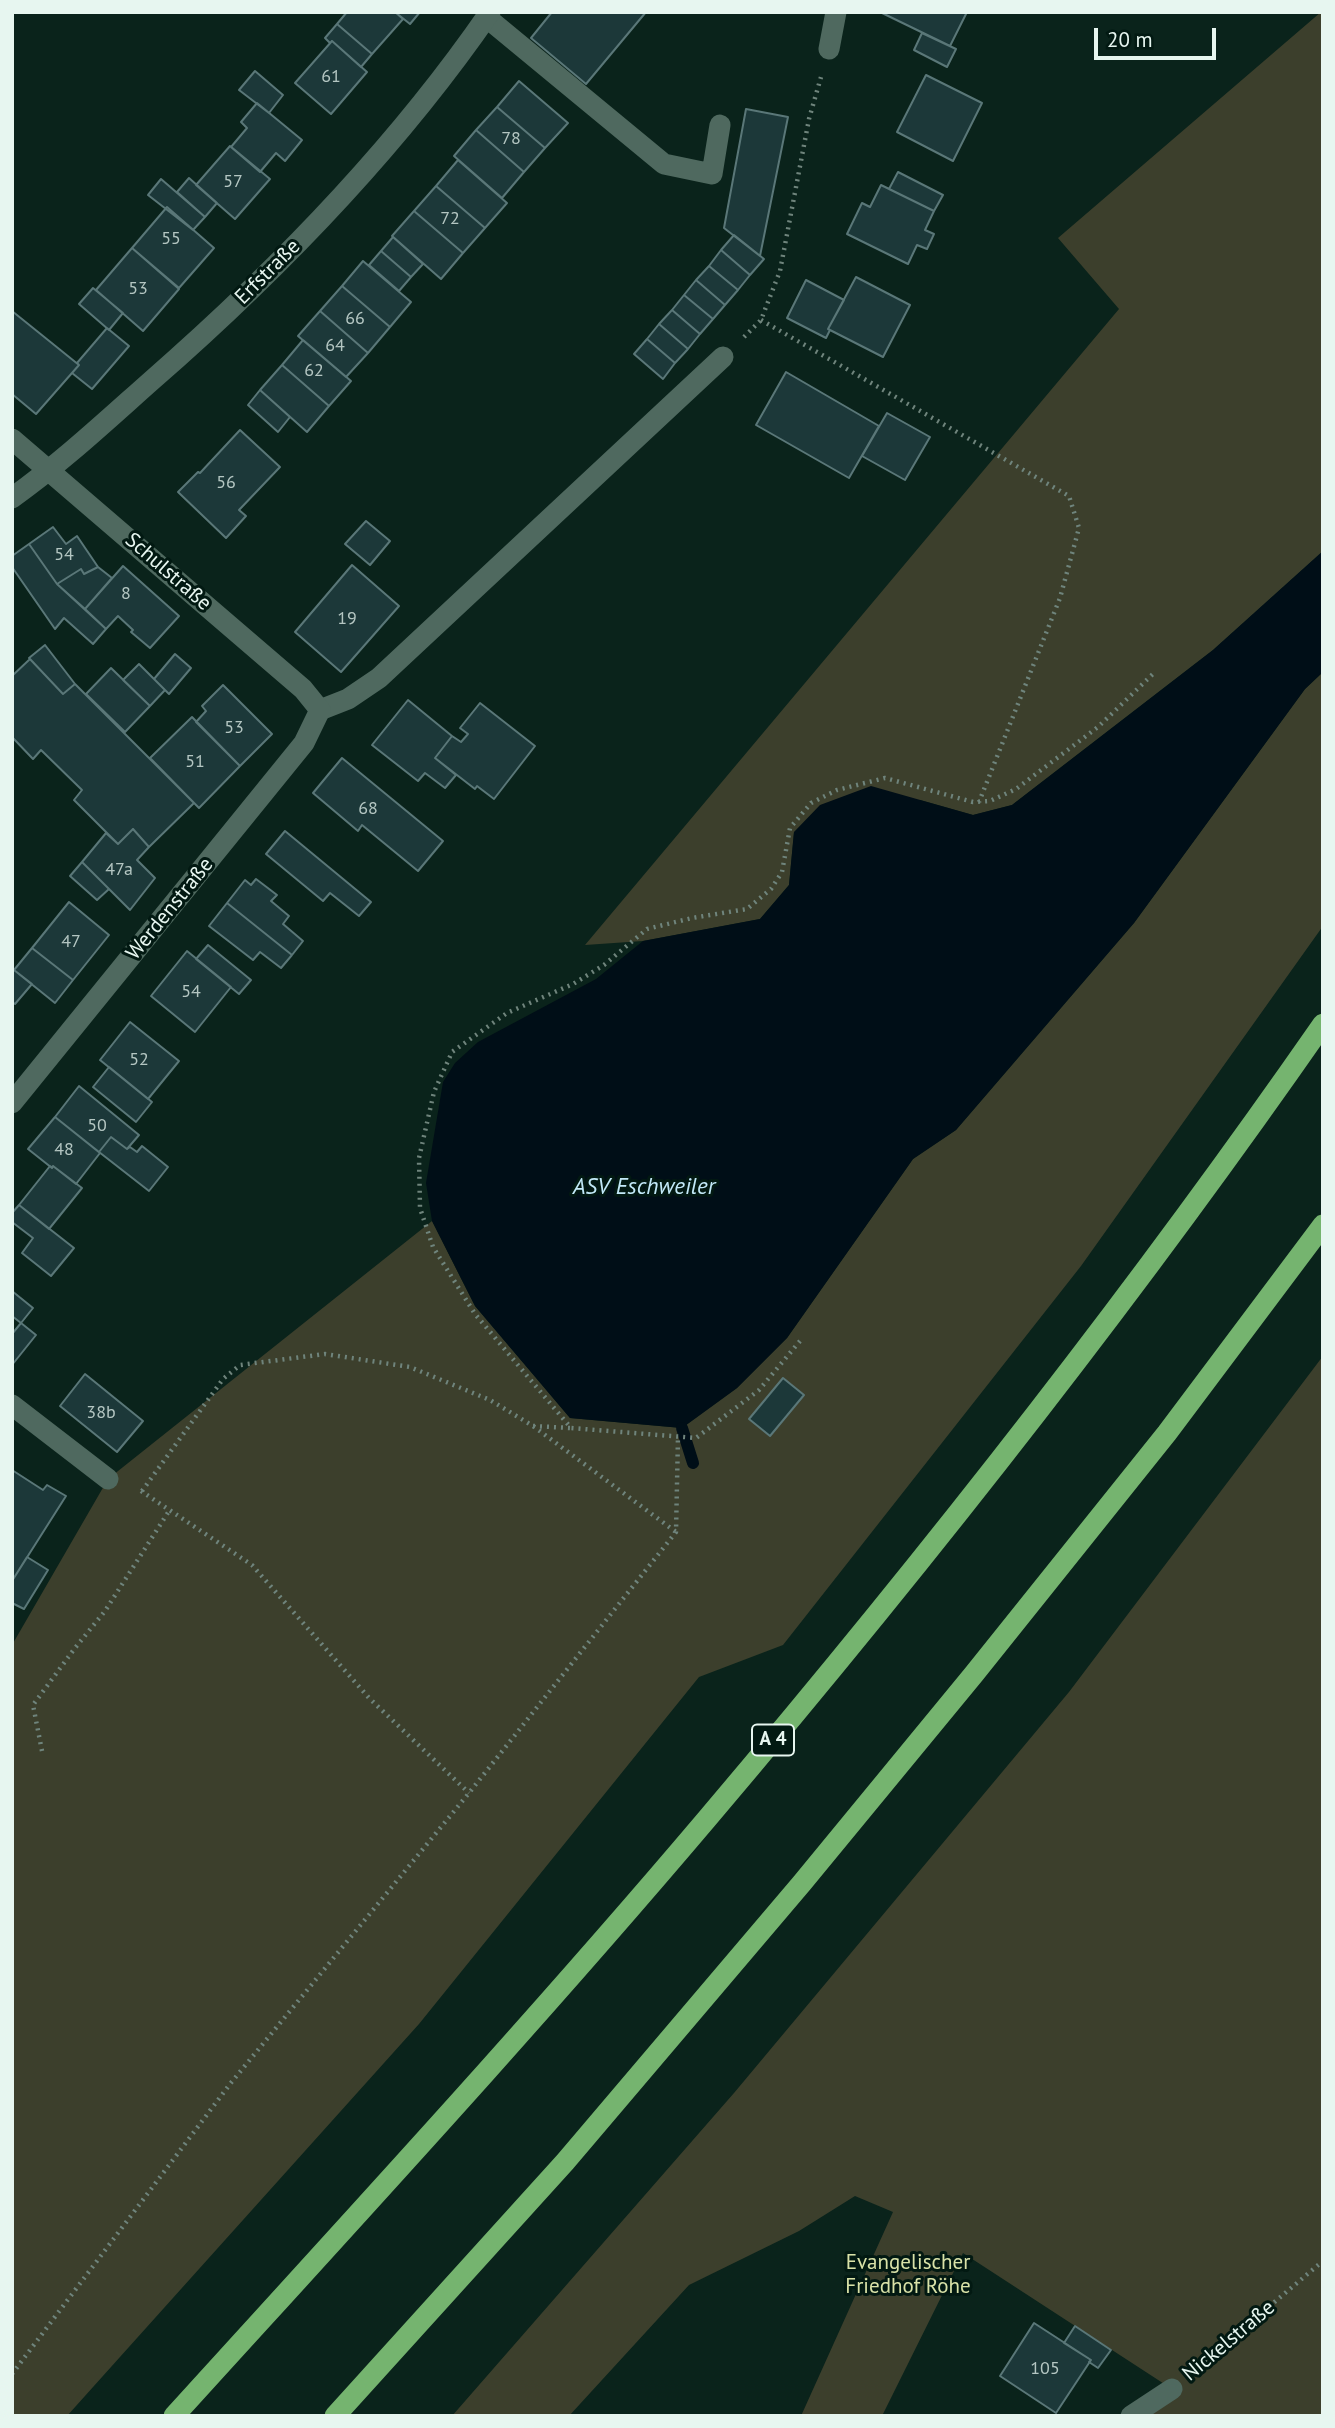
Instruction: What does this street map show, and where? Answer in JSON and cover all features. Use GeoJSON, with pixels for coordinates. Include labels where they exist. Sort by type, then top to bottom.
{"type":"FeatureCollection","features":[{"type":"Feature","properties":{"kind":"highway","name":"A 4"},"geometry":{"type":"LineString","coordinates":[[174,2416],[484,2074],[704,1822],[870,1622],[1077,1363],[1323,1024]]}},
{"type":"Feature","properties":{"kind":"highway"},"geometry":{"type":"LineString","coordinates":[[335,2416],[565,2162],[802,1883],[1167,1433],[1323,1225]]}},
{"type":"Feature","properties":{"kind":"street"},"geometry":{"type":"LineString","coordinates":[[829,49],[836,12]]}},
{"type":"Feature","properties":{"kind":"street"},"geometry":{"type":"LineString","coordinates":[[488,15],[664,164],[712,174],[720,125]]}},
{"type":"Feature","properties":{"kind":"street","name":"Erfstraße"},"geometry":{"type":"LineString","coordinates":[[12,498],[50,471],[198,340],[293,248],[434,88],[488,15]]}},
{"type":"Feature","properties":{"kind":"street"},"geometry":{"type":"LineString","coordinates":[[320,710],[348,699],[379,678],[723,357]]}},
{"type":"Feature","properties":{"kind":"street","name":"Schulstraße"},"geometry":{"type":"LineString","coordinates":[[12,439],[303,689],[320,710]]}},
{"type":"Feature","properties":{"kind":"street","name":"Werdenstraße"},"geometry":{"type":"LineString","coordinates":[[12,1102],[304,743],[320,710]]}},
{"type":"Feature","properties":{"kind":"street"},"geometry":{"type":"LineString","coordinates":[[12,1405],[108,1479]]}},
{"type":"Feature","properties":{"kind":"street","name":"Nickelstraße"},"geometry":{"type":"LineString","coordinates":[[1130,2416],[1172,2389]]}},
{"type":"Feature","properties":{"kind":"path"},"geometry":{"type":"LineString","coordinates":[[723,357],[761,320],[780,271],[809,119],[829,49]]}},
{"type":"Feature","properties":{"kind":"path"},"geometry":{"type":"LineString","coordinates":[[761,320],[1069,496],[1079,528],[1060,598],[979,802]]}},
{"type":"Feature","properties":{"kind":"path"},"geometry":{"type":"LineString","coordinates":[[571,1428],[475,1314],[433,1247],[420,1208],[419,1158],[434,1092],[452,1052],[507,1013],[573,984],[647,929],[747,909],[771,889],[782,872],[790,828],[811,803],[837,790],[885,778],[974,802],[990,801],[1016,789],[1098,727],[1156,672]]}},
{"type":"Feature","properties":{"kind":"path"},"geometry":{"type":"LineString","coordinates":[[533,1426],[696,1438],[758,1390],[800,1342]]}},
{"type":"Feature","properties":{"kind":"path"},"geometry":{"type":"LineString","coordinates":[[142,1491],[223,1379],[240,1365],[325,1354],[410,1367],[490,1400],[533,1426],[676,1532]]}},
{"type":"Feature","properties":{"kind":"path"},"geometry":{"type":"LineString","coordinates":[[12,2374],[230,2084],[469,1793],[676,1532],[678,1436]]}},
{"type":"Feature","properties":{"kind":"path"},"geometry":{"type":"LineString","coordinates":[[108,1479],[142,1491],[252,1565],[369,1698],[469,1793]]}},
{"type":"Feature","properties":{"kind":"path"},"geometry":{"type":"LineString","coordinates":[[42,1751],[33,1704],[105,1611],[169,1511]]}},
{"type":"Feature","properties":{"kind":"path","name":"Nickelstraße"},"geometry":{"type":"LineString","coordinates":[[1172,2389],[1323,2261]]}},
{"type":"Feature","properties":{"kind":"green space"},"geometry":{"type":"Polygon","coordinates":[[[1321,12],[1323,551],[1213,650],[1012,805],[973,815],[920,800],[794,832],[789,885],[760,919],[643,941],[585,945],[1119,309],[1058,238],[1321,12]]]}},
{"type":"Feature","properties":{"kind":"green space"},"geometry":{"type":"Polygon","coordinates":[[[1323,672],[1323,926],[1081,1266],[783,1645],[699,1677],[419,2024],[67,2416],[12,2416],[12,1645],[108,1479],[432,1221],[475,1306],[570,1418],[682,1428],[737,1388],[787,1338],[913,1159],[956,1130],[1134,923],[1305,689],[1323,672]]]}},
{"type":"Feature","properties":{"kind":"green space","name":"Evangelischer Friedhof Röhe"},"geometry":{"type":"Polygon","coordinates":[[[1323,1356],[1323,2416],[1131,2416],[1172,2389],[963,2253],[882,2416],[801,2416],[893,2212],[855,2196],[799,2231],[689,2285],[569,2416],[452,2416],[734,2093],[1069,1692],[1323,1356]]]}},
{"type":"Feature","properties":{"kind":"water","name":"ASV Eschweiler"},"geometry":{"type":"Polygon","coordinates":[[[1323,551],[1323,672],[1305,689],[1134,923],[956,1130],[913,1159],[787,1338],[737,1388],[682,1428],[570,1418],[475,1306],[432,1221],[426,1183],[443,1082],[455,1063],[478,1042],[596,979],[643,941],[760,919],[789,885],[794,832],[820,805],[871,786],[973,815],[1012,805],[1213,650],[1323,551]]]}},
{"type":"Feature","properties":{"kind":"building"},"geometry":{"type":"Polygon","coordinates":[[[347,12],[395,12],[403,19],[372,54],[337,24],[347,12]]]}},
{"type":"Feature","properties":{"kind":"building"},"geometry":{"type":"Polygon","coordinates":[[[395,12],[420,12],[410,24],[395,12]]]}},
{"type":"Feature","properties":{"kind":"building"},"geometry":{"type":"Polygon","coordinates":[[[552,12],[646,12],[586,84],[531,38],[552,12]]]}},
{"type":"Feature","properties":{"kind":"building"},"geometry":{"type":"Polygon","coordinates":[[[880,12],[967,12],[950,46],[880,12]]]}},
{"type":"Feature","properties":{"kind":"building"},"geometry":{"type":"Polygon","coordinates":[[[337,24],[372,54],[361,67],[325,38],[337,24]]]}},
{"type":"Feature","properties":{"kind":"building"},"geometry":{"type":"Polygon","coordinates":[[[922,33],[956,49],[947,67],[914,50],[922,33]]]}},
{"type":"Feature","properties":{"kind":"building"},"geometry":{"type":"Polygon","coordinates":[[[332,41],[367,72],[331,114],[295,83],[332,41]]]}},
{"type":"Feature","properties":{"kind":"building"},"geometry":{"type":"Polygon","coordinates":[[[255,71],[283,95],[269,113],[239,90],[255,71]]]}},
{"type":"Feature","properties":{"kind":"building"},"geometry":{"type":"Polygon","coordinates":[[[926,75],[982,103],[953,161],[897,132],[926,75]]]}},
{"type":"Feature","properties":{"kind":"building"},"geometry":{"type":"Polygon","coordinates":[[[519,81],[568,123],[545,148],[497,107],[519,81]]]}},
{"type":"Feature","properties":{"kind":"building"},"geometry":{"type":"Polygon","coordinates":[[[257,103],[302,140],[285,161],[276,153],[260,172],[231,147],[247,128],[241,122],[257,103]]]}},
{"type":"Feature","properties":{"kind":"building"},"geometry":{"type":"Polygon","coordinates":[[[497,107],[545,148],[524,172],[476,130],[497,107]]]}},
{"type":"Feature","properties":{"kind":"building"},"geometry":{"type":"Polygon","coordinates":[[[746,109],[788,117],[760,256],[724,228],[746,109]]]}},
{"type":"Feature","properties":{"kind":"building"},"geometry":{"type":"Polygon","coordinates":[[[476,130],[524,172],[502,198],[454,156],[476,130]]]}},
{"type":"Feature","properties":{"kind":"building"},"geometry":{"type":"Polygon","coordinates":[[[230,146],[270,179],[235,219],[196,185],[230,146]]]}},
{"type":"Feature","properties":{"kind":"building"},"geometry":{"type":"Polygon","coordinates":[[[458,160],[507,203],[485,228],[436,186],[458,160]]]}},
{"type":"Feature","properties":{"kind":"building"},"geometry":{"type":"Polygon","coordinates":[[[898,172],[943,195],[934,211],[889,189],[898,172]]]}},
{"type":"Feature","properties":{"kind":"building"},"geometry":{"type":"Polygon","coordinates":[[[189,178],[217,203],[205,217],[177,192],[189,178]]]}},
{"type":"Feature","properties":{"kind":"building"},"geometry":{"type":"Polygon","coordinates":[[[161,179],[205,217],[193,230],[148,195],[161,179]]]}},
{"type":"Feature","properties":{"kind":"building"},"geometry":{"type":"Polygon","coordinates":[[[881,185],[934,211],[925,230],[934,234],[927,249],[917,245],[908,264],[847,234],[862,203],[870,207],[881,185]]]}},
{"type":"Feature","properties":{"kind":"building"},"geometry":{"type":"Polygon","coordinates":[[[436,186],[485,228],[463,253],[414,211],[436,186]]]}},
{"type":"Feature","properties":{"kind":"building"},"geometry":{"type":"Polygon","coordinates":[[[167,207],[214,248],[179,288],[132,248],[167,207]]]}},
{"type":"Feature","properties":{"kind":"building"},"geometry":{"type":"Polygon","coordinates":[[[414,211],[463,253],[441,279],[392,236],[414,211]]]}},
{"type":"Feature","properties":{"kind":"building"},"geometry":{"type":"Polygon","coordinates":[[[734,235],[764,259],[750,275],[721,250],[734,235]]]}},
{"type":"Feature","properties":{"kind":"building"},"geometry":{"type":"Polygon","coordinates":[[[393,237],[423,264],[411,277],[381,251],[393,237]]]}},
{"type":"Feature","properties":{"kind":"building"},"geometry":{"type":"Polygon","coordinates":[[[132,248],[179,289],[143,331],[96,290],[132,248]]]}},
{"type":"Feature","properties":{"kind":"building"},"geometry":{"type":"Polygon","coordinates":[[[721,250],[750,275],[738,290],[709,266],[721,250]]]}},
{"type":"Feature","properties":{"kind":"building"},"geometry":{"type":"Polygon","coordinates":[[[381,251],[411,277],[399,291],[369,265],[381,251]]]}},
{"type":"Feature","properties":{"kind":"building"},"geometry":{"type":"Polygon","coordinates":[[[363,261],[411,302],[390,327],[342,286],[363,261]]]}},
{"type":"Feature","properties":{"kind":"building"},"geometry":{"type":"Polygon","coordinates":[[[709,266],[738,290],[725,305],[696,280],[709,266]]]}},
{"type":"Feature","properties":{"kind":"building"},"geometry":{"type":"Polygon","coordinates":[[[856,277],[910,305],[883,357],[828,329],[856,277]]]}},
{"type":"Feature","properties":{"kind":"building"},"geometry":{"type":"Polygon","coordinates":[[[696,280],[725,305],[713,319],[684,295],[696,280]]]}},
{"type":"Feature","properties":{"kind":"building"},"geometry":{"type":"Polygon","coordinates":[[[806,280],[844,300],[826,338],[787,318],[806,280]]]}},
{"type":"Feature","properties":{"kind":"building"},"geometry":{"type":"Polygon","coordinates":[[[342,286],[390,327],[368,353],[320,311],[342,286]]]}},
{"type":"Feature","properties":{"kind":"building"},"geometry":{"type":"Polygon","coordinates":[[[93,288],[123,313],[109,330],[79,304],[93,288]]]}},
{"type":"Feature","properties":{"kind":"building"},"geometry":{"type":"Polygon","coordinates":[[[684,295],[713,319],[700,334],[672,310],[684,295]]]}},
{"type":"Feature","properties":{"kind":"building"},"geometry":{"type":"Polygon","coordinates":[[[672,310],[700,334],[688,349],[659,324],[672,310]]]}},
{"type":"Feature","properties":{"kind":"building"},"geometry":{"type":"Polygon","coordinates":[[[12,311],[79,365],[36,414],[12,394],[12,311]]]}},
{"type":"Feature","properties":{"kind":"building"},"geometry":{"type":"Polygon","coordinates":[[[320,311],[368,353],[346,377],[298,336],[320,311]]]}},
{"type":"Feature","properties":{"kind":"building"},"geometry":{"type":"Polygon","coordinates":[[[659,324],[688,349],[675,363],[647,339],[659,324]]]}},
{"type":"Feature","properties":{"kind":"building"},"geometry":{"type":"Polygon","coordinates":[[[107,328],[129,346],[92,389],[72,373],[79,365],[77,363],[107,328]]]}},
{"type":"Feature","properties":{"kind":"building"},"geometry":{"type":"Polygon","coordinates":[[[647,339],[675,363],[663,379],[634,354],[647,339]]]}},
{"type":"Feature","properties":{"kind":"building"},"geometry":{"type":"Polygon","coordinates":[[[303,340],[351,381],[329,406],[282,365],[303,340]]]}},
{"type":"Feature","properties":{"kind":"building"},"geometry":{"type":"Polygon","coordinates":[[[282,365],[329,406],[307,432],[260,390],[282,365]]]}},
{"type":"Feature","properties":{"kind":"building"},"geometry":{"type":"Polygon","coordinates":[[[786,372],[879,426],[849,478],[756,425],[786,372]]]}},
{"type":"Feature","properties":{"kind":"building"},"geometry":{"type":"Polygon","coordinates":[[[260,390],[290,417],[278,432],[248,405],[260,390]]]}},
{"type":"Feature","properties":{"kind":"building"},"geometry":{"type":"Polygon","coordinates":[[[887,413],[930,437],[905,480],[862,456],[887,413]]]}},
{"type":"Feature","properties":{"kind":"building"},"geometry":{"type":"Polygon","coordinates":[[[240,430],[280,467],[239,510],[246,516],[226,538],[178,492],[200,473],[240,430]]]}},
{"type":"Feature","properties":{"kind":"building"},"geometry":{"type":"Polygon","coordinates":[[[366,521],[390,541],[370,565],[345,544],[366,521]]]}},
{"type":"Feature","properties":{"kind":"building"},"geometry":{"type":"Polygon","coordinates":[[[53,527],[66,544],[77,536],[98,567],[84,574],[81,569],[57,584],[29,544],[53,527]]]}},
{"type":"Feature","properties":{"kind":"building"},"geometry":{"type":"Polygon","coordinates":[[[29,544],[57,584],[106,629],[93,644],[64,618],[55,629],[12,567],[12,556],[29,544]]]}},
{"type":"Feature","properties":{"kind":"building"},"geometry":{"type":"Polygon","coordinates":[[[352,565],[399,606],[341,672],[295,632],[352,565]]]}},
{"type":"Feature","properties":{"kind":"building"},"geometry":{"type":"Polygon","coordinates":[[[123,566],[179,616],[150,648],[131,632],[133,630],[118,616],[106,629],[85,609],[123,566]]]}},
{"type":"Feature","properties":{"kind":"building"},"geometry":{"type":"Polygon","coordinates":[[[98,567],[112,578],[85,609],[57,584],[81,569],[84,574],[98,567]]]}},
{"type":"Feature","properties":{"kind":"building"},"geometry":{"type":"Polygon","coordinates":[[[45,645],[75,684],[63,694],[29,658],[45,645]]]}},
{"type":"Feature","properties":{"kind":"building"},"geometry":{"type":"Polygon","coordinates":[[[175,654],[191,668],[169,694],[154,679],[175,654]]]}},
{"type":"Feature","properties":{"kind":"building"},"geometry":{"type":"Polygon","coordinates":[[[30,659],[63,694],[75,684],[194,803],[149,847],[133,829],[118,844],[74,800],[82,790],[41,750],[33,759],[12,737],[12,676],[30,659]]]}},
{"type":"Feature","properties":{"kind":"building"},"geometry":{"type":"Polygon","coordinates":[[[139,664],[165,690],[150,706],[123,680],[139,664]]]}},
{"type":"Feature","properties":{"kind":"building"},"geometry":{"type":"Polygon","coordinates":[[[111,668],[150,706],[125,732],[86,694],[111,668]]]}},
{"type":"Feature","properties":{"kind":"building"},"geometry":{"type":"Polygon","coordinates":[[[223,685],[272,734],[240,766],[196,722],[206,711],[202,706],[223,685]]]}},
{"type":"Feature","properties":{"kind":"building"},"geometry":{"type":"Polygon","coordinates":[[[408,700],[452,736],[435,758],[456,775],[445,788],[425,773],[418,781],[372,745],[408,700]]]}},
{"type":"Feature","properties":{"kind":"building"},"geometry":{"type":"Polygon","coordinates":[[[480,703],[535,746],[494,799],[477,786],[475,789],[435,758],[452,736],[461,742],[468,734],[460,728],[480,703]]]}},
{"type":"Feature","properties":{"kind":"building"},"geometry":{"type":"Polygon","coordinates":[[[192,717],[240,766],[199,808],[150,758],[192,717]]]}},
{"type":"Feature","properties":{"kind":"building"},"geometry":{"type":"Polygon","coordinates":[[[342,758],[443,841],[418,871],[362,825],[358,831],[313,793],[342,758]]]}},
{"type":"Feature","properties":{"kind":"building"},"geometry":{"type":"Polygon","coordinates":[[[133,829],[149,847],[137,860],[155,878],[130,910],[82,862],[106,833],[118,844],[133,829]]]}},
{"type":"Feature","properties":{"kind":"building"},"geometry":{"type":"Polygon","coordinates":[[[285,831],[371,902],[359,916],[330,893],[323,901],[266,854],[285,831]]]}},
{"type":"Feature","properties":{"kind":"building"},"geometry":{"type":"Polygon","coordinates":[[[82,862],[109,889],[97,900],[70,876],[82,862]]]}},
{"type":"Feature","properties":{"kind":"building"},"geometry":{"type":"Polygon","coordinates":[[[256,879],[277,895],[271,901],[289,916],[283,924],[303,941],[292,955],[227,903],[245,880],[251,885],[256,879]]]}},
{"type":"Feature","properties":{"kind":"building"},"geometry":{"type":"Polygon","coordinates":[[[69,902],[109,935],[73,980],[32,948],[69,902]]]}},
{"type":"Feature","properties":{"kind":"building"},"geometry":{"type":"Polygon","coordinates":[[[227,903],[292,955],[281,968],[260,952],[253,960],[209,926],[227,903]]]}},
{"type":"Feature","properties":{"kind":"building"},"geometry":{"type":"Polygon","coordinates":[[[208,945],[251,980],[239,994],[196,959],[208,945]]]}},
{"type":"Feature","properties":{"kind":"building"},"geometry":{"type":"Polygon","coordinates":[[[32,948],[73,980],[55,1003],[14,970],[32,948]]]}},
{"type":"Feature","properties":{"kind":"building"},"geometry":{"type":"Polygon","coordinates":[[[187,951],[231,987],[195,1032],[151,996],[187,951]]]}},
{"type":"Feature","properties":{"kind":"building"},"geometry":{"type":"Polygon","coordinates":[[[14,970],[32,984],[15,1004],[12,1002],[14,970]]]}},
{"type":"Feature","properties":{"kind":"building"},"geometry":{"type":"Polygon","coordinates":[[[130,1022],[179,1061],[148,1099],[100,1060],[130,1022]]]}},
{"type":"Feature","properties":{"kind":"building"},"geometry":{"type":"Polygon","coordinates":[[[109,1067],[152,1102],[136,1122],[93,1087],[109,1067]]]}},
{"type":"Feature","properties":{"kind":"building"},"geometry":{"type":"Polygon","coordinates":[[[79,1086],[139,1135],[127,1149],[111,1137],[99,1152],[55,1117],[79,1086]]]}},
{"type":"Feature","properties":{"kind":"building"},"geometry":{"type":"Polygon","coordinates":[[[55,1117],[100,1153],[76,1184],[28,1149],[55,1117]]]}},
{"type":"Feature","properties":{"kind":"building"},"geometry":{"type":"Polygon","coordinates":[[[111,1137],[127,1149],[130,1147],[137,1152],[142,1146],[168,1167],[149,1191],[99,1152],[111,1137]]]}},
{"type":"Feature","properties":{"kind":"building"},"geometry":{"type":"Polygon","coordinates":[[[50,1166],[82,1188],[49,1229],[19,1205],[50,1166]]]}},
{"type":"Feature","properties":{"kind":"building"},"geometry":{"type":"Polygon","coordinates":[[[19,1205],[74,1248],[51,1276],[22,1253],[33,1238],[12,1222],[12,1213],[19,1205]]]}},
{"type":"Feature","properties":{"kind":"building"},"geometry":{"type":"Polygon","coordinates":[[[12,1291],[33,1308],[21,1323],[12,1316],[12,1291]]]}},
{"type":"Feature","properties":{"kind":"building"},"geometry":{"type":"Polygon","coordinates":[[[21,1323],[36,1335],[12,1365],[12,1334],[21,1323]]]}},
{"type":"Feature","properties":{"kind":"building"},"geometry":{"type":"Polygon","coordinates":[[[85,1374],[143,1421],[117,1452],[60,1406],[85,1374]]]}},
{"type":"Feature","properties":{"kind":"building"},"geometry":{"type":"Polygon","coordinates":[[[783,1378],[804,1395],[770,1436],[749,1419],[783,1378]]]}},
{"type":"Feature","properties":{"kind":"building"},"geometry":{"type":"Polygon","coordinates":[[[12,1470],[43,1490],[47,1485],[66,1496],[12,1581],[12,1470]]]}},
{"type":"Feature","properties":{"kind":"building"},"geometry":{"type":"Polygon","coordinates":[[[27,1557],[48,1570],[24,1609],[12,1603],[12,1581],[27,1557]]]}},
{"type":"Feature","properties":{"kind":"building"},"geometry":{"type":"Polygon","coordinates":[[[1034,2323],[1091,2360],[1056,2413],[1000,2376],[1034,2323]]]}},
{"type":"Feature","properties":{"kind":"building"},"geometry":{"type":"Polygon","coordinates":[[[1075,2326],[1111,2350],[1098,2368],[1089,2362],[1091,2360],[1064,2343],[1075,2326]]]}},
{"type":"Feature","properties":{"kind":"waterway"},"geometry":{"type":"LineString","coordinates":[[682,1428],[693,1463]]}}]}
